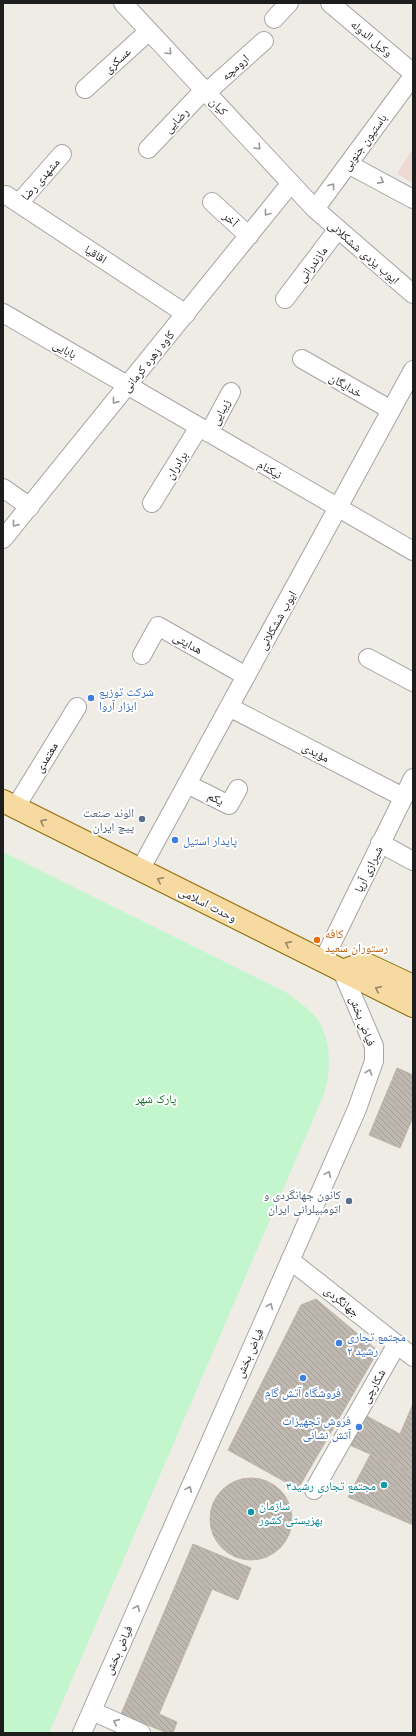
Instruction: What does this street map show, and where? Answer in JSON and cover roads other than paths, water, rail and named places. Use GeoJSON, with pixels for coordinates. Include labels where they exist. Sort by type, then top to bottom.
{"type":"FeatureCollection","features":[{"type":"Feature","properties":{"kind":"main road","name":"وحدت اسلامی"},"geometry":{"type":"LineString","coordinates":[[9,805],[413,1006]]}},
{"type":"Feature","properties":{"kind":"main road"},"geometry":{"type":"LineString","coordinates":[[333,966],[364,963],[413,986]]}},
{"type":"Feature","properties":{"kind":"street"},"geometry":{"type":"LineString","coordinates":[[274,19],[289,3]]}},
{"type":"Feature","properties":{"kind":"street","name":"وکیل الدوله"},"geometry":{"type":"LineString","coordinates":[[330,3],[413,75]]}},
{"type":"Feature","properties":{"kind":"street","name":"کیان"},"geometry":{"type":"LineString","coordinates":[[126,4],[149,31],[315,209]]}},
{"type":"Feature","properties":{"kind":"street","name":"عسکری"},"geometry":{"type":"LineString","coordinates":[[85,88],[149,31]]}},
{"type":"Feature","properties":{"kind":"street","name":"ارومچه"},"geometry":{"type":"LineString","coordinates":[[206,91],[264,41]]}},
{"type":"Feature","properties":{"kind":"street","name":"باستیون جنوبی"},"geometry":{"type":"LineString","coordinates":[[315,209],[413,75]]}},
{"type":"Feature","properties":{"kind":"street","name":"رضایی"},"geometry":{"type":"LineString","coordinates":[[148,149],[206,91]]}},
{"type":"Feature","properties":{"kind":"street","name":"مشهدی رضا"},"geometry":{"type":"LineString","coordinates":[[12,199],[62,154]]}},
{"type":"Feature","properties":{"kind":"street"},"geometry":{"type":"LineString","coordinates":[[348,164],[413,199]]}},
{"type":"Feature","properties":{"kind":"street","name":"کاوه زهره کرمانی"},"geometry":{"type":"LineString","coordinates":[[3,539],[291,183]]}},
{"type":"Feature","properties":{"kind":"street","name":"اقاقیا"},"geometry":{"type":"LineString","coordinates":[[12,199],[186,314]]}},
{"type":"Feature","properties":{"kind":"street","name":"آخر"},"geometry":{"type":"LineString","coordinates":[[212,202],[249,236]]}},
{"type":"Feature","properties":{"kind":"street","name":"ایوب یزدی ششکلانی"},"geometry":{"type":"LineString","coordinates":[[315,209],[413,294]]}},
{"type":"Feature","properties":{"kind":"street","name":"مازندرانی"},"geometry":{"type":"LineString","coordinates":[[285,299],[338,229]]}},
{"type":"Feature","properties":{"kind":"street","name":"بابایی"},"geometry":{"type":"LineString","coordinates":[[3,313],[128,386]]}},
{"type":"Feature","properties":{"kind":"street","name":"خدایگان"},"geometry":{"type":"LineString","coordinates":[[302,359],[391,410]]}},
{"type":"Feature","properties":{"kind":"street","name":"ایوب ششکلانی"},"geometry":{"type":"LineString","coordinates":[[140,870],[391,410],[410,381]]}},
{"type":"Feature","properties":{"kind":"street","name":"نیکنام"},"geometry":{"type":"LineString","coordinates":[[128,386],[413,551]]}},
{"type":"Feature","properties":{"kind":"street","name":"زیبایی"},"geometry":{"type":"LineString","coordinates":[[204,430],[231,392]]}},
{"type":"Feature","properties":{"kind":"street","name":"برادران"},"geometry":{"type":"LineString","coordinates":[[152,503],[204,430]]}},
{"type":"Feature","properties":{"kind":"street"},"geometry":{"type":"LineString","coordinates":[[3,488],[30,506]]}},
{"type":"Feature","properties":{"kind":"street","name":"هدایتی"},"geometry":{"type":"LineString","coordinates":[[142,655],[158,626],[246,676]]}},
{"type":"Feature","properties":{"kind":"street"},"geometry":{"type":"LineString","coordinates":[[368,658],[413,682]]}},
{"type":"Feature","properties":{"kind":"street","name":"معتمدی"},"geometry":{"type":"LineString","coordinates":[[9,805],[77,707]]}},
{"type":"Feature","properties":{"kind":"street","name":"مؤیدی"},"geometry":{"type":"LineString","coordinates":[[229,707],[409,789]]}},
{"type":"Feature","properties":{"kind":"street","name":"یکم"},"geometry":{"type":"LineString","coordinates":[[187,784],[229,805],[238,789]]}},
{"type":"Feature","properties":{"kind":"street","name":"شیرازی آریا"},"geometry":{"type":"LineString","coordinates":[[333,966],[380,843],[409,789]]}},
{"type":"Feature","properties":{"kind":"street"},"geometry":{"type":"LineString","coordinates":[[380,843],[413,861]]}},
{"type":"Feature","properties":{"kind":"street","name":"فیاض بخش"},"geometry":{"type":"LineString","coordinates":[[82,1733],[356,1109],[374,1061],[374,1046],[333,966]]}},
{"type":"Feature","properties":{"kind":"street","name":"جهانگردی"},"geometry":{"type":"LineString","coordinates":[[290,1260],[413,1357]]}},
{"type":"Feature","properties":{"kind":"street","name":"شکارچی"},"geometry":{"type":"LineString","coordinates":[[314,1490],[396,1344]]}},
{"type":"Feature","properties":{"kind":"street"},"geometry":{"type":"LineString","coordinates":[[92,1711],[141,1733]]}},
{"type":"Feature","properties":{"kind":"place","name":"شرکت توزیع ابزار آروا"},"geometry":{"type":"Point","coordinates":[91,698]}},
{"type":"Feature","properties":{"kind":"place","name":"الوند صنعت پیچ ایران"},"geometry":{"type":"Point","coordinates":[142,819]}},
{"type":"Feature","properties":{"kind":"place","name":"پایدار استیل"},"geometry":{"type":"Point","coordinates":[175,840]}},
{"type":"Feature","properties":{"kind":"place","name":"کافه رستوران سعید"},"geometry":{"type":"Point","coordinates":[317,940]}},
{"type":"Feature","properties":{"kind":"place","name":"کانون جهانگردی و اتومبیلرانی ایران"},"geometry":{"type":"Point","coordinates":[349,1201]}},
{"type":"Feature","properties":{"kind":"place","name":"مجتمع تجاری رشید ۲"},"geometry":{"type":"Point","coordinates":[339,1343]}},
{"type":"Feature","properties":{"kind":"place","name":"فروشگاه آتش گام"},"geometry":{"type":"Point","coordinates":[303,1378]}},
{"type":"Feature","properties":{"kind":"place","name":"فروش تجهیزات آتش نشانی"},"geometry":{"type":"Point","coordinates":[359,1427]}},
{"type":"Feature","properties":{"kind":"place","name":"مجتمع تجاری رشید۳"},"geometry":{"type":"Point","coordinates":[384,1485]}},
{"type":"Feature","properties":{"kind":"place","name":"سازمان بهزیستی کشور"},"geometry":{"type":"Point","coordinates":[251,1512]}},
{"type":"Feature","properties":{"kind":"park label","name":"پارک شهر"},"geometry":{"type":"Point","coordinates":[156,1098]}}]}
